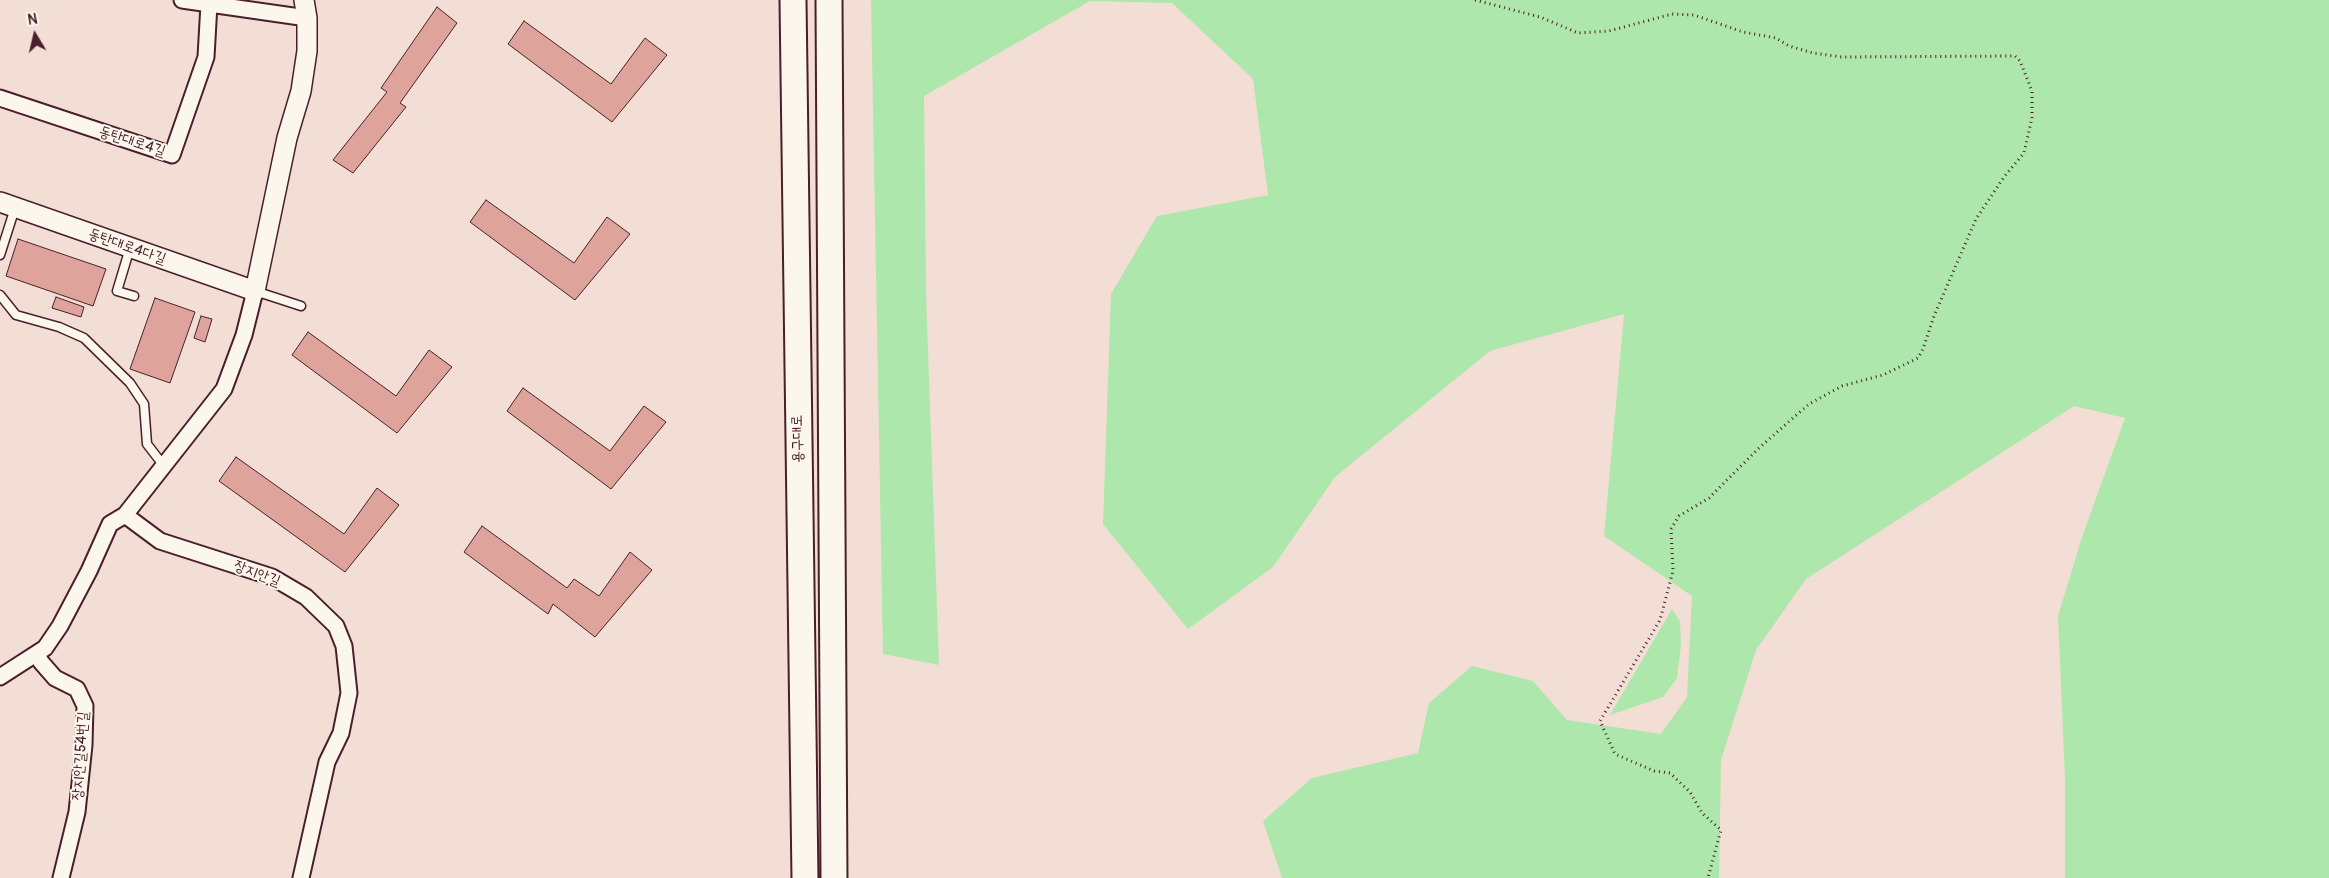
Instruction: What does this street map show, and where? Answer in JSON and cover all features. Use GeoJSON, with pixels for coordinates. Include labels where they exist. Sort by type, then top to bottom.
{"type":"FeatureCollection","features":[{"type":"Feature","properties":{"kind":"highway","name":"용구대로"},"geometry":{"type":"LineString","coordinates":[[793,0],[805,878]]}},
{"type":"Feature","properties":{"kind":"highway"},"geometry":{"type":"LineString","coordinates":[[829,0],[834,878]]}},
{"type":"Feature","properties":{"kind":"street"},"geometry":{"type":"LineString","coordinates":[[0,677],[45,648],[60,626],[89,571],[110,524],[125,515],[224,389],[244,335],[287,138],[301,91],[307,51],[305,9],[209,4],[182,0]]}},
{"type":"Feature","properties":{"kind":"street","name":"동탄대로4길"},"geometry":{"type":"LineString","coordinates":[[0,98],[172,155],[206,57],[209,4]]}},
{"type":"Feature","properties":{"kind":"street","name":"동탄대로4다길"},"geometry":{"type":"LineString","coordinates":[[8,205],[255,291]]}},
{"type":"Feature","properties":{"kind":"street","name":"장지안길"},"geometry":{"type":"LineString","coordinates":[[125,515],[160,541],[272,577],[306,598],[336,626],[344,646],[349,693],[341,733],[326,762],[301,878]]}},
{"type":"Feature","properties":{"kind":"street","name":"장지안길54번길"},"geometry":{"type":"LineString","coordinates":[[37,653],[41,662],[55,678],[77,689],[85,706],[84,744],[77,812],[61,878]]}},
{"type":"Feature","properties":{"kind":"lane"},"geometry":{"type":"LineString","coordinates":[[0,255],[8,205]]}},
{"type":"Feature","properties":{"kind":"lane"},"geometry":{"type":"LineString","coordinates":[[130,248],[117,291],[134,296]]}},
{"type":"Feature","properties":{"kind":"lane"},"geometry":{"type":"LineString","coordinates":[[255,291],[300,306]]}},
{"type":"Feature","properties":{"kind":"lane"},"geometry":{"type":"LineString","coordinates":[[0,296],[16,315],[59,327],[84,338],[130,383],[144,404],[147,444],[164,466]]}},
{"type":"Feature","properties":{"kind":"path"},"geometry":{"type":"LineString","coordinates":[[1475,0],[1540,18],[1578,32],[1609,31],[1672,14],[1694,15],[1743,32],[1776,38],[1789,46],[1813,53],[1842,57],[2015,56],[2020,61],[2032,91],[2032,118],[2024,153],[2004,177],[1976,219],[1918,358],[1883,375],[1842,386],[1808,404],[1759,448],[1709,498],[1679,516],[1671,529],[1673,571],[1660,620],[1600,721],[1615,754],[1654,771],[1670,773],[1690,792],[1702,813],[1720,830],[1708,878]]}},
{"type":"Feature","properties":{"kind":"green space"},"geometry":{"type":"Polygon","coordinates":[[[871,0],[2329,0],[2329,878],[2065,878],[2065,779],[2058,616],[2082,537],[2125,418],[2074,406],[1806,579],[1756,650],[1721,760],[1719,878],[1282,878],[1263,821],[1312,778],[1418,753],[1429,703],[1472,666],[1533,681],[1567,720],[1661,734],[1687,697],[1692,596],[1604,536],[1624,314],[1490,351],[1335,477],[1273,567],[1188,629],[1103,524],[1111,294],[1157,216],[1268,195],[1253,79],[1172,3],[1090,1],[924,96],[926,293],[939,665],[883,654],[871,0]]]}},
{"type":"Feature","properties":{"kind":"green space"},"geometry":{"type":"Polygon","coordinates":[[[1672,609],[1680,621],[1681,645],[1677,678],[1663,697],[1610,715],[1672,609]]]}},
{"type":"Feature","properties":{"kind":"building"},"geometry":{"type":"Polygon","coordinates":[[[437,7],[457,23],[400,103],[406,107],[353,173],[333,160],[387,92],[381,88],[437,7]]]}},
{"type":"Feature","properties":{"kind":"building"},"geometry":{"type":"Polygon","coordinates":[[[524,21],[611,84],[645,38],[667,55],[612,122],[508,44],[524,21]]]}},
{"type":"Feature","properties":{"kind":"building"},"geometry":{"type":"Polygon","coordinates":[[[486,200],[574,263],[607,217],[630,234],[575,300],[470,222],[486,200]]]}},
{"type":"Feature","properties":{"kind":"building"},"geometry":{"type":"Polygon","coordinates":[[[18,239],[106,269],[93,306],[6,276],[18,239]]]}},
{"type":"Feature","properties":{"kind":"building"},"geometry":{"type":"Polygon","coordinates":[[[56,297],[84,307],[81,317],[52,308],[56,297]]]}},
{"type":"Feature","properties":{"kind":"building"},"geometry":{"type":"Polygon","coordinates":[[[155,298],[195,312],[170,383],[130,369],[155,298]]]}},
{"type":"Feature","properties":{"kind":"building"},"geometry":{"type":"Polygon","coordinates":[[[201,316],[212,319],[205,342],[194,338],[201,316]]]}},
{"type":"Feature","properties":{"kind":"building"},"geometry":{"type":"Polygon","coordinates":[[[308,332],[396,396],[429,350],[452,367],[397,433],[292,355],[308,332]]]}},
{"type":"Feature","properties":{"kind":"building"},"geometry":{"type":"Polygon","coordinates":[[[523,388],[610,451],[644,406],[666,422],[611,489],[507,411],[523,388]]]}},
{"type":"Feature","properties":{"kind":"building"},"geometry":{"type":"Polygon","coordinates":[[[236,457],[344,534],[377,488],[399,505],[345,572],[219,481],[236,457]]]}},
{"type":"Feature","properties":{"kind":"building"},"geometry":{"type":"Polygon","coordinates":[[[482,526],[567,588],[574,579],[599,596],[630,552],[652,570],[595,637],[553,604],[548,614],[464,552],[482,526]]]}}]}
